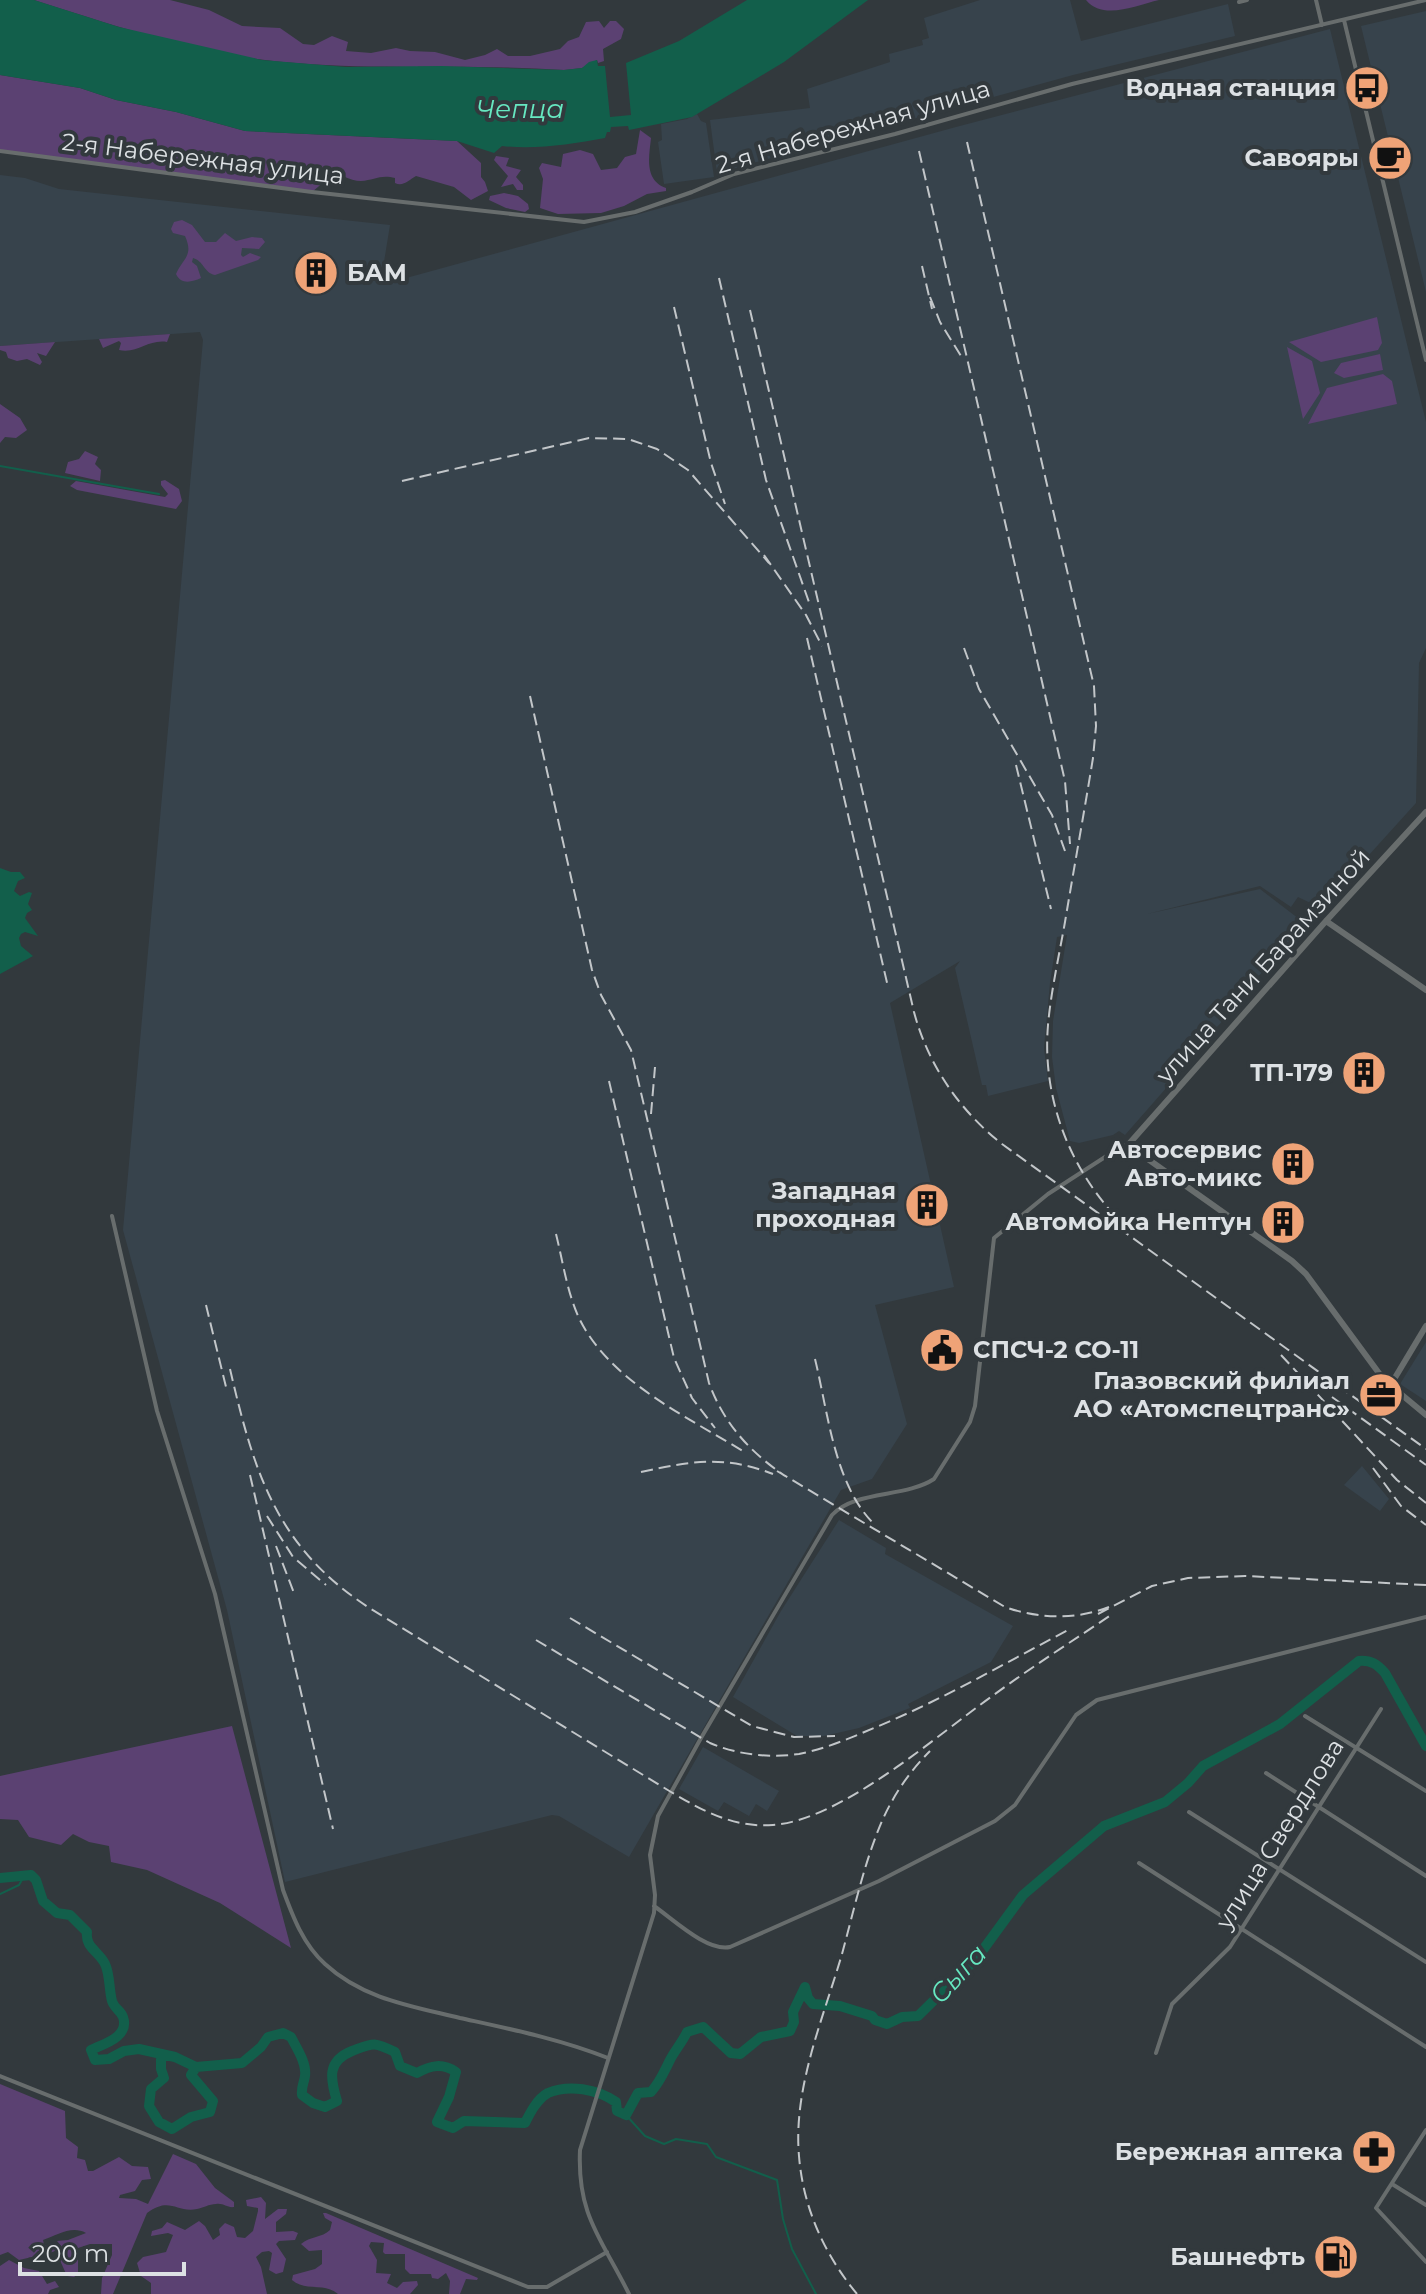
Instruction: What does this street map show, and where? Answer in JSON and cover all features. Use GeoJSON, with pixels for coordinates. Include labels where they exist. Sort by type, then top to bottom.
{"type":"FeatureCollection","features":[{"type":"Feature","properties":{"kind":"street"},"geometry":{"type":"LineString","coordinates":[[1239,2],[1247,0]]}},
{"type":"Feature","properties":{"kind":"street"},"geometry":{"type":"LineString","coordinates":[[1316,0],[1322,25]]}},
{"type":"Feature","properties":{"kind":"street","name":"2-я Набережная улица"},"geometry":{"type":"LineString","coordinates":[[0,151],[312,192],[584,222],[635,212],[734,174],[895,134],[1072,84],[1426,0]]}},
{"type":"Feature","properties":{"kind":"street"},"geometry":{"type":"LineString","coordinates":[[1344,20],[1426,360]]}},
{"type":"Feature","properties":{"kind":"street","name":"улица Тани Барамзиной"},"geometry":{"type":"LineString","coordinates":[[1128,1145],[1426,812]]}},
{"type":"Feature","properties":{"kind":"street"},"geometry":{"type":"LineString","coordinates":[[1326,921],[1426,990]]}},
{"type":"Feature","properties":{"kind":"street"},"geometry":{"type":"LineString","coordinates":[[629,2294],[586,2212],[579,2178],[580,2150],[654,1906],[650,1855],[658,1816],[832,1515],[846,1505],[927,1484],[934,1479],[970,1422],[975,1406],[994,1238],[1048,1194],[1128,1145],[1299,1268],[1390,1386],[1426,1415]]}},
{"type":"Feature","properties":{"kind":"street"},"geometry":{"type":"LineString","coordinates":[[112,1216],[157,1411],[215,1594],[283,1890],[298,1929],[324,1963],[357,1988],[386,2000],[543,2037],[608,2058]]}},
{"type":"Feature","properties":{"kind":"street"},"geometry":{"type":"LineString","coordinates":[[1390,1386],[1426,1326]]}},
{"type":"Feature","properties":{"kind":"street"},"geometry":{"type":"LineString","coordinates":[[654,1906],[709,1945],[720,1949],[730,1947],[879,1881],[995,1821],[1015,1805],[1076,1715],[1097,1700],[1426,1617]]}},
{"type":"Feature","properties":{"kind":"street","name":"улица Свердлова"},"geometry":{"type":"LineString","coordinates":[[1156,2053],[1172,2004],[1230,1947],[1381,1709]]}},
{"type":"Feature","properties":{"kind":"street"},"geometry":{"type":"LineString","coordinates":[[1305,1716],[1426,1791]]}},
{"type":"Feature","properties":{"kind":"street"},"geometry":{"type":"LineString","coordinates":[[1266,1773],[1426,1876]]}},
{"type":"Feature","properties":{"kind":"street"},"geometry":{"type":"LineString","coordinates":[[1189,1812],[1426,1962]]}},
{"type":"Feature","properties":{"kind":"street"},"geometry":{"type":"LineString","coordinates":[[1139,1863],[1426,2047]]}},
{"type":"Feature","properties":{"kind":"street"},"geometry":{"type":"LineString","coordinates":[[0,2076],[528,2287],[547,2287],[607,2252]]}},
{"type":"Feature","properties":{"kind":"street"},"geometry":{"type":"LineString","coordinates":[[1426,2130],[1376,2208],[1426,2262]]}},
{"type":"Feature","properties":{"kind":"street"},"geometry":{"type":"LineString","coordinates":[[1392,2184],[1426,2205]]}},
{"type":"Feature","properties":{"kind":"shaded area"},"geometry":{"type":"Polygon","coordinates":[[[34,0],[170,0],[209,10],[242,26],[280,28],[303,44],[314,45],[332,36],[348,42],[346,51],[371,53],[396,48],[435,52],[465,60],[497,49],[508,56],[530,56],[560,49],[568,41],[579,37],[586,22],[599,21],[604,28],[610,21],[616,21],[624,29],[621,39],[603,49],[604,61],[598,63],[597,60],[582,68],[339,66],[265,60],[207,50],[34,0]]]}},
{"type":"Feature","properties":{"kind":"shaded area"},"geometry":{"type":"Polygon","coordinates":[[[980,0],[1070,0],[1081,41],[1228,4],[1235,36],[1073,75],[717,173],[710,120],[810,108],[807,89],[890,62],[889,54],[923,45],[922,40],[929,38],[924,18],[980,0]]]}},
{"type":"Feature","properties":{"kind":"shaded area"},"geometry":{"type":"Polygon","coordinates":[[[1086,0],[1159,0],[1111,11],[1101,10],[1086,0]]]}},
{"type":"Feature","properties":{"kind":"shaded area"},"geometry":{"type":"Polygon","coordinates":[[[1426,11],[1426,292],[1361,26],[1426,11]]]}},
{"type":"Feature","properties":{"kind":"shaded area"},"geometry":{"type":"Polygon","coordinates":[[[1330,29],[1426,422],[1426,648],[1419,663],[1416,803],[1321,908],[1298,897],[1291,907],[1260,886],[1147,914],[1260,889],[1307,925],[1254,981],[1257,985],[1194,1051],[1196,1054],[1125,1135],[1119,1131],[1079,1143],[1070,1141],[1056,1088],[1052,1057],[1053,1021],[1067,935],[1057,937],[1050,983],[1044,1048],[1048,1081],[988,1096],[986,1085],[982,1085],[955,968],[960,961],[890,1003],[954,1287],[875,1305],[907,1424],[872,1479],[841,1490],[629,1857],[559,1816],[552,1815],[285,1882],[227,1610],[123,1230],[203,340],[200,332],[0,346],[0,175],[25,178],[59,189],[390,225],[383,268],[388,283],[956,127],[1330,29]]]}},
{"type":"Feature","properties":{"kind":"shaded area"},"geometry":{"type":"Polygon","coordinates":[[[0,75],[80,88],[116,100],[245,131],[457,141],[481,163],[481,177],[488,191],[471,200],[454,187],[416,176],[401,184],[390,177],[357,181],[328,169],[325,181],[312,192],[0,151],[0,75]]]}},
{"type":"Feature","properties":{"kind":"shaded area"},"geometry":{"type":"Polygon","coordinates":[[[697,114],[706,123],[714,177],[664,184],[658,142],[662,140],[661,124],[697,114]]]}},
{"type":"Feature","properties":{"kind":"shaded area"},"geometry":{"type":"Polygon","coordinates":[[[640,130],[651,138],[651,174],[666,191],[647,194],[601,213],[558,214],[540,208],[543,179],[539,168],[542,163],[561,167],[563,154],[580,150],[593,154],[601,170],[617,168],[625,157],[636,154],[640,130]]]}},
{"type":"Feature","properties":{"kind":"shaded area"},"geometry":{"type":"Polygon","coordinates":[[[496,156],[509,158],[506,166],[521,170],[516,177],[523,190],[517,190],[513,184],[501,187],[508,176],[494,160],[496,156]]]}},
{"type":"Feature","properties":{"kind":"shaded area"},"geometry":{"type":"Polygon","coordinates":[[[504,193],[518,196],[528,204],[529,209],[525,212],[506,208],[489,200],[490,196],[504,193]]]}},
{"type":"Feature","properties":{"kind":"shaded area"},"geometry":{"type":"Polygon","coordinates":[[[182,220],[192,225],[205,242],[216,242],[225,233],[236,241],[262,238],[265,242],[259,249],[242,248],[241,255],[250,253],[261,257],[215,275],[193,258],[192,262],[201,278],[181,280],[176,274],[188,248],[185,236],[173,233],[171,229],[174,222],[182,220]]]}},
{"type":"Feature","properties":{"kind":"shaded area"},"geometry":{"type":"Polygon","coordinates":[[[1377,317],[1382,343],[1378,350],[1321,362],[1289,342],[1377,317]]]}},
{"type":"Feature","properties":{"kind":"shaded area"},"geometry":{"type":"Polygon","coordinates":[[[170,334],[167,342],[126,351],[119,350],[119,341],[103,348],[99,339],[170,334]]]}},
{"type":"Feature","properties":{"kind":"shaded area"},"geometry":{"type":"Polygon","coordinates":[[[55,342],[46,356],[37,353],[42,362],[40,365],[27,359],[17,361],[8,358],[6,352],[0,350],[0,346],[55,342]]]}},
{"type":"Feature","properties":{"kind":"shaded area"},"geometry":{"type":"Polygon","coordinates":[[[1287,347],[1312,361],[1320,393],[1303,419],[1287,347]]]}},
{"type":"Feature","properties":{"kind":"shaded area"},"geometry":{"type":"Polygon","coordinates":[[[1380,354],[1383,370],[1344,378],[1334,373],[1341,363],[1380,354]]]}},
{"type":"Feature","properties":{"kind":"shaded area"},"geometry":{"type":"Polygon","coordinates":[[[1383,374],[1392,381],[1397,404],[1308,424],[1327,388],[1383,374]]]}},
{"type":"Feature","properties":{"kind":"shaded area"},"geometry":{"type":"Polygon","coordinates":[[[0,404],[20,418],[27,430],[16,438],[5,437],[0,443],[0,404]]]}},
{"type":"Feature","properties":{"kind":"shaded area"},"geometry":{"type":"Polygon","coordinates":[[[85,451],[98,457],[95,464],[101,470],[100,481],[65,473],[68,462],[79,459],[85,451]]]}},
{"type":"Feature","properties":{"kind":"shaded area"},"geometry":{"type":"Polygon","coordinates":[[[165,480],[179,489],[182,501],[176,509],[77,490],[70,486],[76,481],[165,497],[168,494],[161,481],[165,480]]]}},
{"type":"Feature","properties":{"kind":"shaded area"},"geometry":{"type":"Polygon","coordinates":[[[1426,1342],[1426,1401],[1400,1384],[1426,1342]]]}},
{"type":"Feature","properties":{"kind":"shaded area"},"geometry":{"type":"Polygon","coordinates":[[[1362,1466],[1389,1499],[1380,1511],[1344,1485],[1362,1466]]]}},
{"type":"Feature","properties":{"kind":"shaded area"},"geometry":{"type":"Polygon","coordinates":[[[839,1520],[886,1548],[885,1554],[1013,1626],[991,1662],[908,1704],[910,1708],[859,1728],[824,1736],[797,1736],[733,1697],[781,1611],[839,1520]]]}},
{"type":"Feature","properties":{"kind":"shaded area"},"geometry":{"type":"Polygon","coordinates":[[[232,1726],[291,1948],[220,1903],[147,1870],[111,1862],[109,1846],[89,1842],[73,1834],[61,1845],[29,1837],[18,1820],[0,1819],[0,1776],[232,1726]]]}},
{"type":"Feature","properties":{"kind":"shaded area"},"geometry":{"type":"Polygon","coordinates":[[[703,1747],[779,1791],[767,1811],[756,1804],[749,1816],[724,1802],[718,1811],[679,1789],[703,1747]]]}},
{"type":"Feature","properties":{"kind":"shaded area"},"geometry":{"type":"Polygon","coordinates":[[[0,2084],[65,2111],[66,2138],[78,2147],[77,2158],[85,2160],[88,2171],[119,2157],[132,2166],[148,2167],[151,2179],[142,2180],[135,2191],[119,2198],[136,2199],[148,2204],[173,2154],[196,2164],[215,2188],[234,2202],[234,2207],[216,2204],[190,2210],[167,2205],[147,2213],[113,2294],[101,2294],[102,2278],[112,2255],[112,2244],[90,2244],[78,2248],[78,2274],[67,2276],[59,2258],[62,2247],[57,2241],[86,2233],[81,2231],[64,2232],[43,2240],[44,2245],[55,2248],[51,2253],[38,2251],[32,2257],[19,2260],[8,2252],[0,2255],[0,2084]]]}},
{"type":"Feature","properties":{"kind":"shaded area"},"geometry":{"type":"Polygon","coordinates":[[[261,2197],[266,2203],[265,2219],[278,2209],[287,2209],[286,2214],[276,2222],[276,2232],[298,2233],[295,2240],[276,2244],[286,2259],[283,2272],[276,2274],[269,2270],[272,2253],[269,2251],[256,2257],[267,2294],[151,2294],[151,2283],[141,2276],[137,2263],[143,2257],[166,2252],[173,2235],[151,2236],[152,2231],[162,2228],[167,2222],[185,2230],[199,2221],[213,2240],[220,2235],[219,2229],[225,2223],[234,2227],[237,2237],[245,2238],[253,2231],[258,2211],[258,2208],[247,2206],[246,2200],[261,2197]]]}},
{"type":"Feature","properties":{"kind":"shaded area"},"geometry":{"type":"Polygon","coordinates":[[[323,2213],[478,2278],[466,2279],[460,2294],[449,2294],[450,2281],[446,2273],[438,2279],[432,2278],[431,2274],[410,2274],[405,2269],[405,2254],[385,2254],[384,2243],[371,2242],[369,2246],[377,2260],[376,2273],[391,2274],[387,2283],[397,2288],[403,2282],[417,2281],[418,2285],[410,2294],[338,2294],[327,2288],[297,2284],[292,2280],[293,2275],[322,2264],[322,2250],[309,2251],[301,2244],[330,2230],[332,2222],[323,2213]]]}},
{"type":"Feature","properties":{"kind":"shaded area"},"geometry":{"type":"Polygon","coordinates":[[[9,2260],[39,2271],[47,2284],[55,2281],[59,2287],[48,2294],[0,2294],[0,2266],[9,2260]]]}},
{"type":"Feature","properties":{"kind":"water","name":"Чепца"},"geometry":{"type":"Polygon","coordinates":[[[0,0],[34,0],[119,27],[262,60],[346,67],[564,70],[582,68],[597,60],[598,66],[605,66],[610,117],[631,115],[626,63],[679,41],[747,0],[868,0],[784,62],[692,117],[629,130],[628,126],[611,127],[605,138],[579,142],[541,147],[502,146],[494,153],[457,141],[245,131],[116,100],[80,88],[0,75],[0,0]]]}},
{"type":"Feature","properties":{"kind":"water"},"geometry":{"type":"Polygon","coordinates":[[[0,868],[20,872],[25,878],[18,881],[14,891],[20,896],[32,893],[28,904],[32,910],[25,918],[38,936],[25,932],[21,934],[21,946],[33,956],[0,974],[0,868]]]}},
{"type":"Feature","properties":{"kind":"waterway"},"geometry":{"type":"LineString","coordinates":[[0,466],[159,494]]}},
{"type":"Feature","properties":{"kind":"waterway","name":"Сыга"},"geometry":{"type":"LineString","coordinates":[[0,1878],[31,1875],[36,1880],[43,1901],[57,1913],[70,1915],[87,1932],[90,1946],[105,1964],[112,2001],[124,2024],[123,2030],[114,2039],[91,2050],[95,2060],[109,2059],[124,2051],[139,2049],[175,2057],[196,2067],[242,2063],[268,2037],[283,2033],[291,2037],[303,2061],[305,2076],[302,2095],[325,2107],[337,2101],[332,2078],[334,2065],[344,2055],[373,2044],[395,2052],[400,2066],[417,2073],[437,2066],[456,2072],[437,2122],[453,2128],[464,2121],[525,2123],[534,2106],[544,2096],[565,2089],[583,2089],[600,2094],[616,2102],[617,2111],[626,2115],[638,2093],[651,2092],[657,2085],[687,2032],[703,2027],[731,2053],[740,2054],[761,2037],[790,2031],[794,2022],[793,2012],[805,1987],[813,2004],[840,2006],[887,2024],[902,2017],[918,2016],[977,1958],[1023,1895],[1104,1826],[1165,1802],[1203,1766],[1280,1724],[1359,1661],[1374,1663],[1385,1673],[1426,1746]]}},
{"type":"Feature","properties":{"kind":"waterway"},"geometry":{"type":"LineString","coordinates":[[0,1894],[19,1885],[23,1878]]}},
{"type":"Feature","properties":{"kind":"waterway"},"geometry":{"type":"LineString","coordinates":[[161,2055],[164,2078],[151,2089],[149,2106],[159,2122],[172,2129],[191,2117],[210,2112],[213,2101],[191,2075],[196,2067]]}},
{"type":"Feature","properties":{"kind":"waterway"},"geometry":{"type":"LineString","coordinates":[[626,2115],[645,2136],[664,2144],[676,2139],[707,2144],[716,2157],[777,2180],[783,2219],[792,2249],[816,2294]]}},
{"type":"Feature","properties":{"kind":"railway"},"geometry":{"type":"LineString","coordinates":[[967,142],[1094,686],[1096,726],[1093,758],[1051,999],[1047,1052],[1054,1103],[1072,1152],[1084,1175],[1116,1217]]}},
{"type":"Feature","properties":{"kind":"railway"},"geometry":{"type":"LineString","coordinates":[[919,151],[1065,781],[1070,844]]}},
{"type":"Feature","properties":{"kind":"railway"},"geometry":{"type":"LineString","coordinates":[[922,266],[932,309]]}},
{"type":"Feature","properties":{"kind":"railway"},"geometry":{"type":"LineString","coordinates":[[719,278],[766,480],[810,605]]}},
{"type":"Feature","properties":{"kind":"railway"},"geometry":{"type":"LineString","coordinates":[[930,297],[940,322],[961,356]]}},
{"type":"Feature","properties":{"kind":"railway"},"geometry":{"type":"LineString","coordinates":[[674,307],[711,463],[725,504]]}},
{"type":"Feature","properties":{"kind":"railway"},"geometry":{"type":"LineString","coordinates":[[750,310],[914,1012],[937,1068],[959,1102],[1002,1144],[1426,1449]]}},
{"type":"Feature","properties":{"kind":"railway"},"geometry":{"type":"LineString","coordinates":[[402,481],[589,438],[628,439],[657,449],[688,470],[769,563]]}},
{"type":"Feature","properties":{"kind":"railway"},"geometry":{"type":"LineString","coordinates":[[764,555],[806,615],[822,646]]}},
{"type":"Feature","properties":{"kind":"railway"},"geometry":{"type":"LineString","coordinates":[[807,638],[888,987]]}},
{"type":"Feature","properties":{"kind":"railway"},"geometry":{"type":"LineString","coordinates":[[964,648],[979,689],[1052,815],[1065,851]]}},
{"type":"Feature","properties":{"kind":"railway"},"geometry":{"type":"LineString","coordinates":[[530,696],[592,970],[601,995],[631,1050],[709,1383],[730,1424],[760,1457],[785,1476]]}},
{"type":"Feature","properties":{"kind":"railway"},"geometry":{"type":"LineString","coordinates":[[1016,765],[1051,909]]}},
{"type":"Feature","properties":{"kind":"railway"},"geometry":{"type":"LineString","coordinates":[[651,1114],[655,1067]]}},
{"type":"Feature","properties":{"kind":"railway"},"geometry":{"type":"LineString","coordinates":[[609,1081],[674,1358],[692,1398],[715,1428]]}},
{"type":"Feature","properties":{"kind":"railway"},"geometry":{"type":"LineString","coordinates":[[556,1234],[568,1287],[579,1318],[610,1361],[652,1396],[746,1453]]}},
{"type":"Feature","properties":{"kind":"railway"},"geometry":{"type":"LineString","coordinates":[[206,1305],[226,1387]]}},
{"type":"Feature","properties":{"kind":"railway"},"geometry":{"type":"LineString","coordinates":[[1281,1355],[1397,1480],[1426,1503]]}},
{"type":"Feature","properties":{"kind":"railway"},"geometry":{"type":"LineString","coordinates":[[815,1359],[841,1468],[860,1507],[873,1523]]}},
{"type":"Feature","properties":{"kind":"railway"},"geometry":{"type":"LineString","coordinates":[[230,1369],[249,1441],[274,1505],[312,1560],[339,1585],[371,1609],[671,1792],[707,1812],[732,1821],[773,1825],[800,1820],[828,1809],[886,1774],[1111,1615]]}},
{"type":"Feature","properties":{"kind":"railway"},"geometry":{"type":"LineString","coordinates":[[1332,1397],[1426,1465]]}},
{"type":"Feature","properties":{"kind":"railway"},"geometry":{"type":"LineString","coordinates":[[641,1472],[676,1465],[722,1462],[773,1474]]}},
{"type":"Feature","properties":{"kind":"railway"},"geometry":{"type":"LineString","coordinates":[[1373,1468],[1401,1506],[1426,1525]]}},
{"type":"Feature","properties":{"kind":"railway"},"geometry":{"type":"LineString","coordinates":[[777,1471],[1005,1607],[1031,1614],[1057,1616],[1083,1614],[1109,1607]]}},
{"type":"Feature","properties":{"kind":"railway"},"geometry":{"type":"LineString","coordinates":[[250,1475],[333,1829]]}},
{"type":"Feature","properties":{"kind":"railway"},"geometry":{"type":"LineString","coordinates":[[267,1516],[293,1557],[326,1585]]}},
{"type":"Feature","properties":{"kind":"railway"},"geometry":{"type":"LineString","coordinates":[[276,1546],[294,1593]]}},
{"type":"Feature","properties":{"kind":"railway"},"geometry":{"type":"LineString","coordinates":[[1098,1614],[1152,1586],[1188,1578],[1245,1576],[1426,1585]]}},
{"type":"Feature","properties":{"kind":"railway"},"geometry":{"type":"LineString","coordinates":[[570,1618],[752,1726],[794,1737],[835,1736]]}},
{"type":"Feature","properties":{"kind":"railway"},"geometry":{"type":"LineString","coordinates":[[536,1640],[710,1743],[743,1753],[776,1756],[818,1749],[899,1717],[1070,1629]]}},
{"type":"Feature","properties":{"kind":"railway"},"geometry":{"type":"LineString","coordinates":[[857,2294],[825,2246],[810,2212],[799,2156],[801,2105],[811,2054],[876,1837],[897,1792],[930,1751]]}},
{"type":"Feature","properties":{"kind":"place","name":"Водная станция"},"geometry":{"type":"Point","coordinates":[1367,88]}},
{"type":"Feature","properties":{"kind":"place","name":"Савояры"},"geometry":{"type":"Point","coordinates":[1390,158]}},
{"type":"Feature","properties":{"kind":"place","name":"БАМ"},"geometry":{"type":"Point","coordinates":[316,273]}},
{"type":"Feature","properties":{"kind":"place","name":"ТП-179"},"geometry":{"type":"Point","coordinates":[1364,1073]}},
{"type":"Feature","properties":{"kind":"place","name":"Автосервис Авто-микс"},"geometry":{"type":"Point","coordinates":[1293,1164]}},
{"type":"Feature","properties":{"kind":"place","name":"Западная проходная"},"geometry":{"type":"Point","coordinates":[927,1205]}},
{"type":"Feature","properties":{"kind":"place","name":"Автомойка Нептун"},"geometry":{"type":"Point","coordinates":[1283,1222]}},
{"type":"Feature","properties":{"kind":"place","name":"СПСЧ-2 СО-11"},"geometry":{"type":"Point","coordinates":[942,1350]}},
{"type":"Feature","properties":{"kind":"place","name":"Глазовский филиал АО «Атомспецтранс»"},"geometry":{"type":"Point","coordinates":[1381,1395]}},
{"type":"Feature","properties":{"kind":"place","name":"Бережная аптека"},"geometry":{"type":"Point","coordinates":[1374,2152]}},
{"type":"Feature","properties":{"kind":"place","name":"Башнефть"},"geometry":{"type":"Point","coordinates":[1336,2257]}}]}
